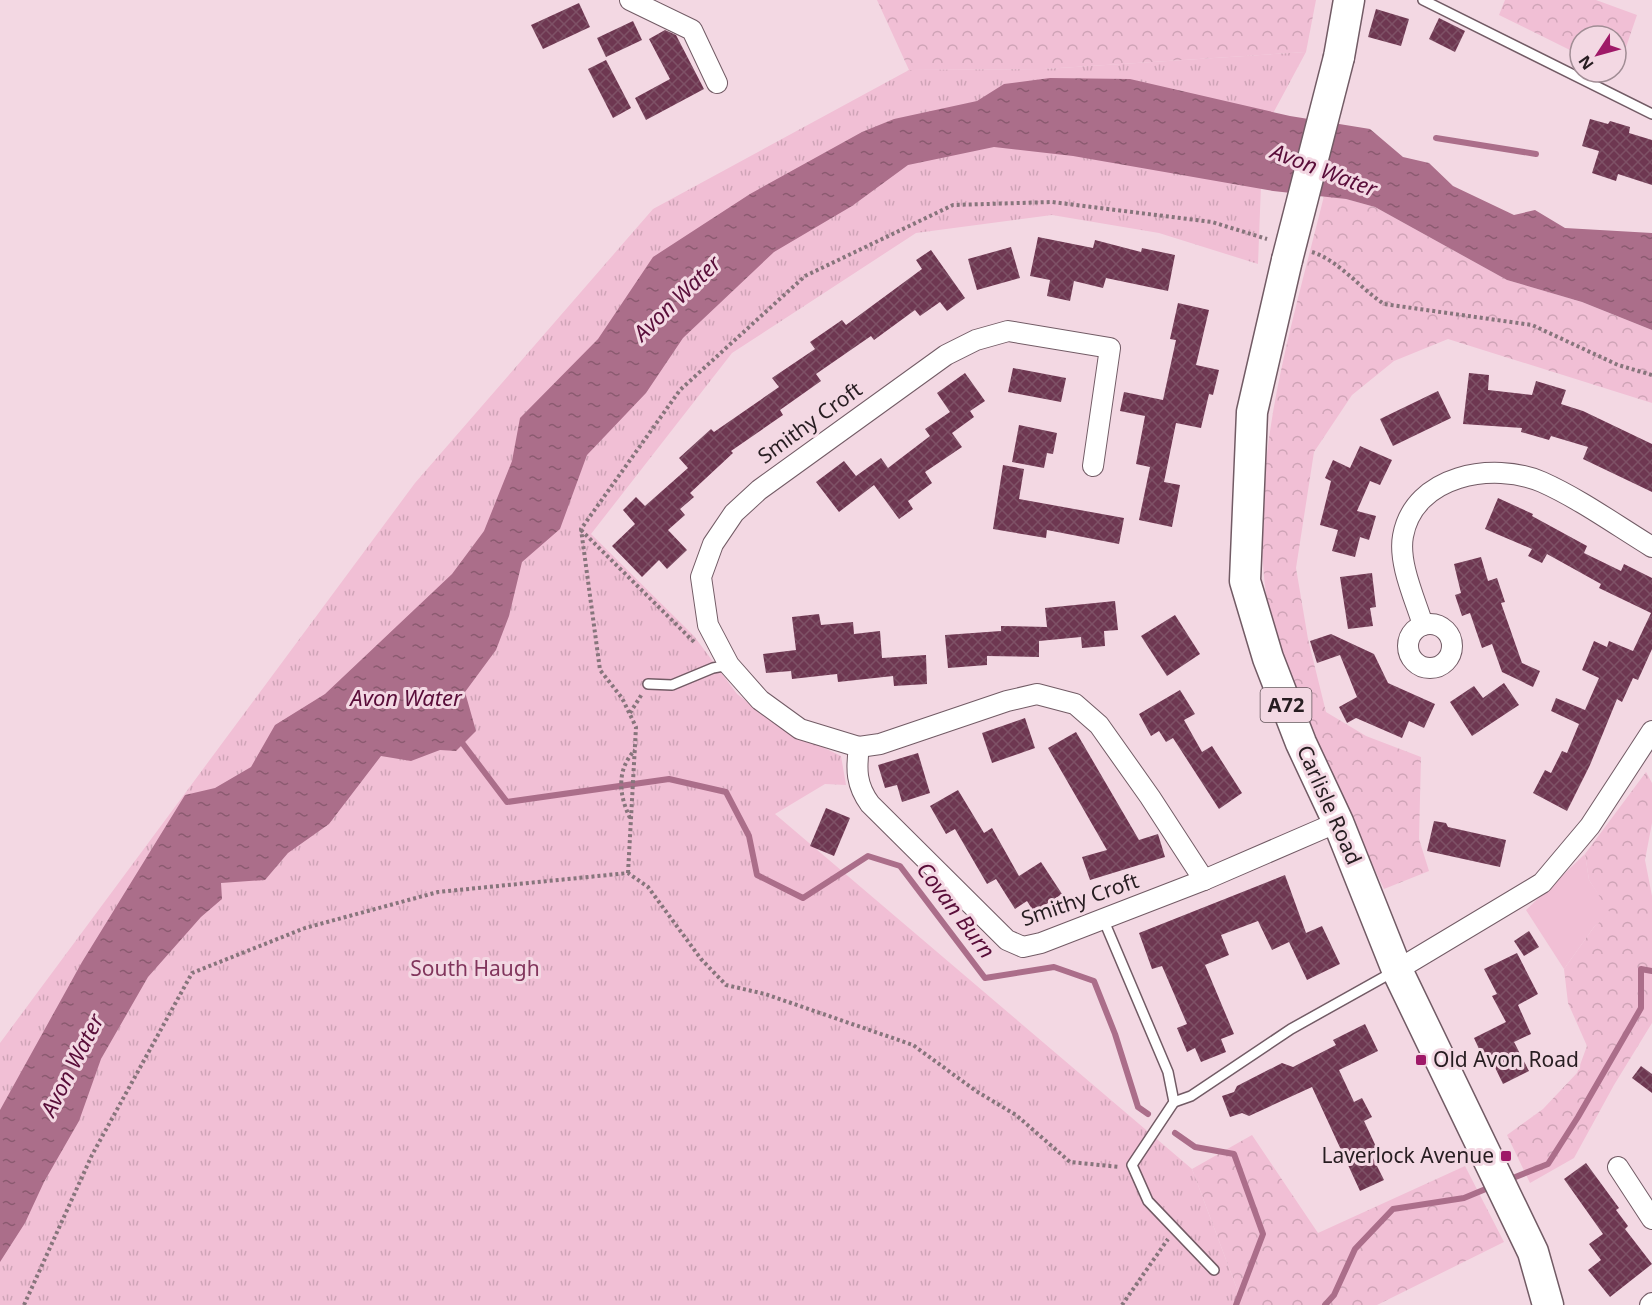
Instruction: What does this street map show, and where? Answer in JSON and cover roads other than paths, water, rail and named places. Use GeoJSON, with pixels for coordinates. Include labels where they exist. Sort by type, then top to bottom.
{"type":"FeatureCollection","features":[{"type":"Feature","properties":{"kind":"main road","name":"Carlisle Road"},"geometry":{"type":"LineString","coordinates":[[1349,0],[1339,57],[1286,249],[1252,412],[1245,581],[1268,658],[1302,743],[1338,822],[1397,970],[1533,1252],[1548,1305]]}},
{"type":"Feature","properties":{"kind":"street"},"geometry":{"type":"LineString","coordinates":[[630,0],[692,30],[717,83]]}},
{"type":"Feature","properties":{"kind":"street","name":"Smithy Croft"},"geometry":{"type":"LineString","coordinates":[[1093,466],[1110,348],[1008,332],[976,340],[946,355],[837,432],[734,513],[713,544],[701,577],[708,625],[721,666],[760,700],[800,729],[859,747],[880,744],[1007,701],[1037,694],[1075,704],[1099,725],[1204,880]]}},
{"type":"Feature","properties":{"kind":"street"},"geometry":{"type":"LineString","coordinates":[[1423,625],[1404,561],[1403,536],[1412,513],[1428,494],[1447,482],[1495,471],[1522,476],[1567,495],[1652,547]]}},
{"type":"Feature","properties":{"kind":"street"},"geometry":{"type":"LineString","coordinates":[[1397,970],[1542,883],[1590,826],[1652,731]]}},
{"type":"Feature","properties":{"kind":"street","name":"Smithy Croft"},"geometry":{"type":"LineString","coordinates":[[859,747],[858,780],[860,790],[870,804],[1007,940],[1023,946],[1041,944],[1104,921],[1338,822]]}},
{"type":"Feature","properties":{"kind":"street"},"geometry":{"type":"LineString","coordinates":[[1618,1167],[1652,1219]]}},
{"type":"Feature","properties":{"kind":"lane"},"geometry":{"type":"LineString","coordinates":[[1423,0],[1652,114]]}},
{"type":"Feature","properties":{"kind":"lane"},"geometry":{"type":"LineString","coordinates":[[648,684],[672,685],[721,666]]}},
{"type":"Feature","properties":{"kind":"lane"},"geometry":{"type":"LineString","coordinates":[[1104,921],[1168,1072],[1174,1102]]}},
{"type":"Feature","properties":{"kind":"lane"},"geometry":{"type":"LineString","coordinates":[[1214,1270],[1148,1201],[1132,1166],[1174,1102],[1191,1096],[1291,1029],[1397,970]]}},
{"type":"Feature","properties":{"kind":"water","name":"Avon Water"},"geometry":{"type":"Polygon","coordinates":[[[1050,78],[1130,79],[1290,116],[1370,129],[1403,157],[1429,163],[1453,186],[1514,215],[1535,210],[1565,228],[1652,233],[1652,330],[1582,302],[1507,280],[1375,207],[1346,199],[1273,191],[1073,156],[994,147],[908,165],[852,206],[774,252],[683,338],[646,393],[587,455],[560,529],[522,562],[509,616],[496,650],[465,692],[476,731],[456,751],[440,750],[411,761],[381,756],[329,824],[288,853],[265,880],[221,883],[222,899],[201,917],[148,977],[101,1059],[79,1121],[44,1182],[25,1223],[0,1262],[0,1110],[82,962],[185,795],[215,788],[251,767],[275,725],[325,694],[452,574],[484,531],[512,461],[520,418],[598,339],[653,257],[750,194],[862,132],[894,119],[977,101],[1004,84],[1050,78]]]}},
{"type":"Feature","properties":{"kind":"waterway"},"geometry":{"type":"LineString","coordinates":[[1436,138],[1536,154]]}},
{"type":"Feature","properties":{"kind":"waterway","name":"Covan Burn"},"geometry":{"type":"LineString","coordinates":[[460,740],[507,802],[669,779],[726,792],[749,836],[757,875],[803,898],[868,856],[900,866],[985,978],[1054,967],[1094,981],[1115,1034],[1138,1107],[1148,1114]]}},
{"type":"Feature","properties":{"kind":"waterway","name":"Covan Burn"},"geometry":{"type":"LineString","coordinates":[[1508,1180],[1548,1164],[1641,1008],[1641,969],[1652,971]]}},
{"type":"Feature","properties":{"kind":"waterway","name":"Covan Burn"},"geometry":{"type":"LineString","coordinates":[[1175,1133],[1195,1147],[1234,1154],[1263,1234],[1236,1305]]}},
{"type":"Feature","properties":{"kind":"waterway","name":"Covan Burn"},"geometry":{"type":"LineString","coordinates":[[1325,1305],[1334,1295],[1355,1249],[1393,1209],[1464,1198],[1493,1186]]}},
{"type":"Feature","properties":{"kind":"place","name":"Old Avon Road"},"geometry":{"type":"Point","coordinates":[1421,1060]}},
{"type":"Feature","properties":{"kind":"place","name":"Laverlock Avenue"},"geometry":{"type":"Point","coordinates":[1506,1156]}},
{"type":"Feature","properties":{"kind":"park label","name":"South Haugh"},"geometry":{"type":"Point","coordinates":[475,969]}}]}
